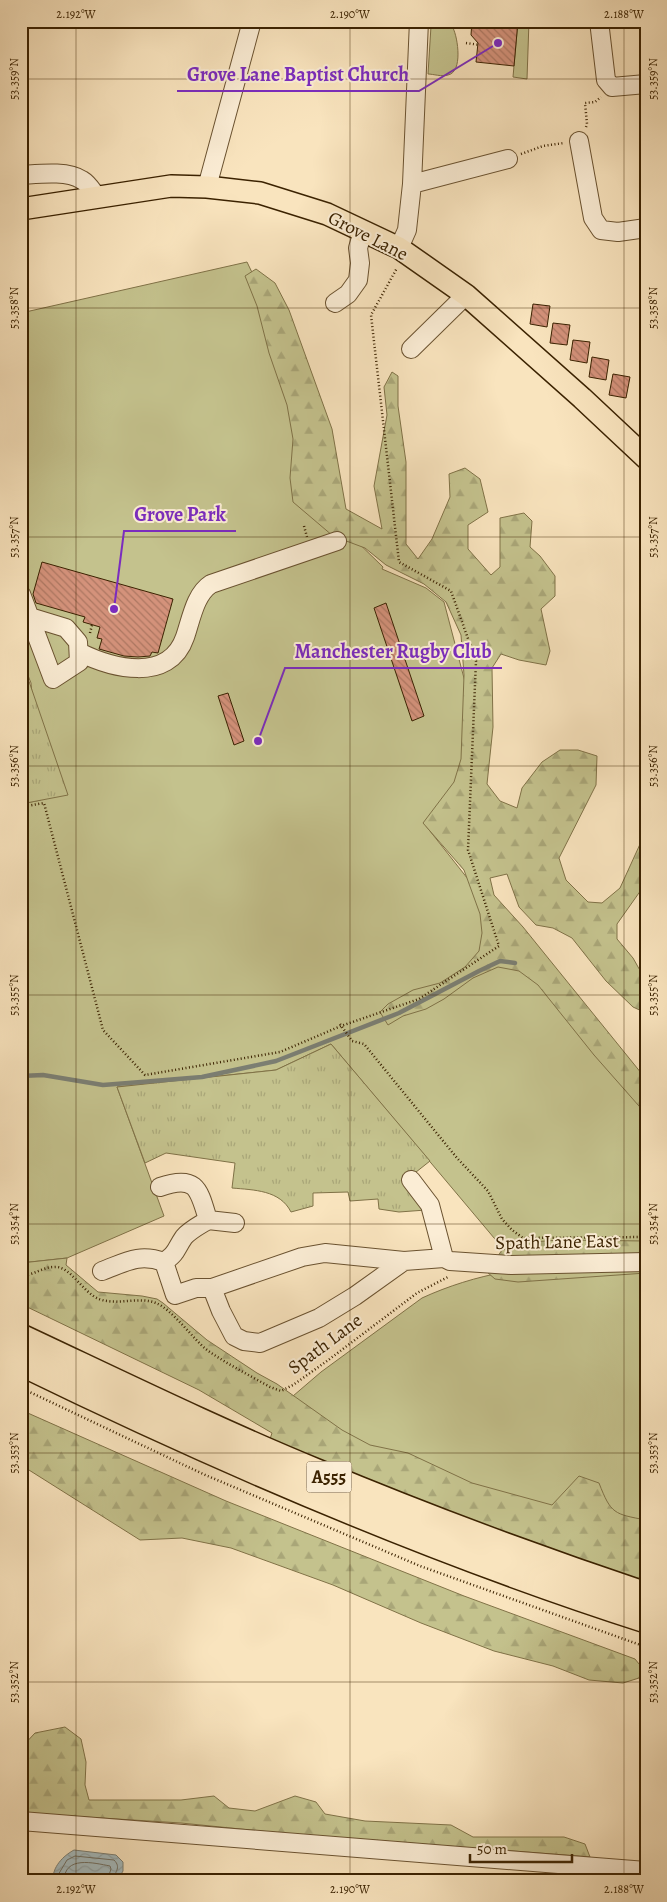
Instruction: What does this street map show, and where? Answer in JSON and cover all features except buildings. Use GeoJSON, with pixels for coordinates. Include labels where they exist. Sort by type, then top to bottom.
{"type":"FeatureCollection","features":[{"type":"Feature","properties":{"kind":"highway","name":"A555"},"geometry":{"type":"LineString","coordinates":[[21,1336],[140,1393],[316,1472],[484,1538],[646,1595]]}},
{"type":"Feature","properties":{"kind":"highway","name":"A555"},"geometry":{"type":"LineString","coordinates":[[21,1363],[109,1406],[304,1493],[538,1584],[646,1620]]}},
{"type":"Feature","properties":{"kind":"main road","name":"Grove Lane"},"geometry":{"type":"LineString","coordinates":[[21,209],[171,186],[207,187],[260,193],[327,214],[402,251],[424,264],[466,295],[582,398],[646,458]]}},
{"type":"Feature","properties":{"kind":"street"},"geometry":{"type":"LineString","coordinates":[[207,187],[252,21]]}},
{"type":"Feature","properties":{"kind":"street"},"geometry":{"type":"LineString","coordinates":[[402,251],[407,230],[412,184],[419,21]]}},
{"type":"Feature","properties":{"kind":"street"},"geometry":{"type":"LineString","coordinates":[[599,21],[606,80],[612,87],[646,84]]}},
{"type":"Feature","properties":{"kind":"street"},"geometry":{"type":"LineString","coordinates":[[579,141],[593,218],[601,230],[618,232],[646,228]]}},
{"type":"Feature","properties":{"kind":"street"},"geometry":{"type":"LineString","coordinates":[[412,184],[508,159]]}},
{"type":"Feature","properties":{"kind":"street"},"geometry":{"type":"LineString","coordinates":[[21,175],[45,173],[68,175],[81,179],[98,198]]}},
{"type":"Feature","properties":{"kind":"street"},"geometry":{"type":"LineString","coordinates":[[335,303],[348,294],[358,280],[360,262],[358,248],[363,231]]}},
{"type":"Feature","properties":{"kind":"street"},"geometry":{"type":"LineString","coordinates":[[411,349],[466,295]]}},
{"type":"Feature","properties":{"kind":"street"},"geometry":{"type":"LineString","coordinates":[[78,652],[95,660],[121,667],[145,669],[162,664],[175,654],[185,639],[188,624],[204,588],[338,541]]}},
{"type":"Feature","properties":{"kind":"street"},"geometry":{"type":"LineString","coordinates":[[21,594],[53,679],[79,662],[78,642],[66,628],[30,617]]}},
{"type":"Feature","properties":{"kind":"street"},"geometry":{"type":"LineString","coordinates":[[411,1180],[430,1205],[444,1258]]}},
{"type":"Feature","properties":{"kind":"street"},"geometry":{"type":"LineString","coordinates":[[160,1187],[179,1182],[190,1183],[196,1187],[200,1192],[208,1220]]}},
{"type":"Feature","properties":{"kind":"street"},"geometry":{"type":"LineString","coordinates":[[102,1271],[143,1257],[164,1262],[174,1255],[189,1233],[208,1220],[235,1223]]}},
{"type":"Feature","properties":{"kind":"street","name":"Spath Lane East"},"geometry":{"type":"LineString","coordinates":[[164,1262],[175,1295],[196,1288],[212,1288],[302,1257],[325,1253],[404,1261],[444,1258],[450,1261],[511,1265],[646,1262]]}},
{"type":"Feature","properties":{"kind":"street"},"geometry":{"type":"LineString","coordinates":[[212,1288],[234,1336],[244,1341],[260,1343],[319,1318],[355,1296],[404,1261]]}},
{"type":"Feature","properties":{"kind":"street"},"geometry":{"type":"LineString","coordinates":[[21,1821],[646,1871]]}},
{"type":"Feature","properties":{"kind":"path"},"geometry":{"type":"LineString","coordinates":[[466,44],[480,45]]}},
{"type":"Feature","properties":{"kind":"path"},"geometry":{"type":"LineString","coordinates":[[508,159],[543,146],[579,141],[587,124],[586,103],[595,102],[612,87]]}},
{"type":"Feature","properties":{"kind":"path"},"geometry":{"type":"LineString","coordinates":[[21,807],[44,803],[103,1030],[144,1075],[280,1052],[341,1026],[419,999],[499,946],[468,850],[476,661],[451,592],[399,562],[371,315],[402,251]]}},
{"type":"Feature","properties":{"kind":"path"},"geometry":{"type":"LineString","coordinates":[[341,1026],[352,1042],[364,1044],[457,1158],[488,1191],[502,1219],[523,1238],[646,1237]]}},
{"type":"Feature","properties":{"kind":"path","name":"Spath Lane"},"geometry":{"type":"LineString","coordinates":[[21,1276],[32,1275],[52,1266],[60,1267],[68,1272],[91,1296],[104,1301],[144,1301],[157,1304],[206,1349],[270,1387],[281,1391],[293,1385],[327,1361],[417,1293],[450,1275]]}},
{"type":"Feature","properties":{"kind":"green space"},"geometry":{"type":"Polygon","coordinates":[[[518,21],[529,21],[527,79],[513,77],[518,21]]]}},
{"type":"Feature","properties":{"kind":"green space"},"geometry":{"type":"Polygon","coordinates":[[[431,26],[453,28],[458,46],[458,54],[456,68],[453,73],[440,76],[428,74],[431,26]]]}},
{"type":"Feature","properties":{"kind":"green space"},"geometry":{"type":"Polygon","coordinates":[[[247,262],[271,312],[342,527],[383,567],[382,569],[426,588],[444,602],[470,701],[464,782],[426,826],[646,1104],[646,1246],[505,1251],[331,1044],[276,1070],[117,1087],[164,1216],[67,1258],[21,1263],[21,804],[41,800],[31,683],[21,658],[21,313],[247,262]]]}},
{"type":"Feature","properties":{"kind":"green space"},"geometry":{"type":"Polygon","coordinates":[[[256,269],[275,283],[289,310],[332,429],[346,509],[382,529],[374,486],[387,415],[384,387],[392,372],[398,376],[398,406],[406,462],[406,544],[418,559],[432,539],[450,497],[449,474],[465,468],[480,479],[488,512],[468,525],[468,549],[491,575],[500,567],[500,518],[524,513],[532,521],[530,547],[540,556],[555,576],[555,596],[541,609],[550,651],[546,665],[519,660],[501,654],[492,668],[493,727],[487,784],[500,801],[517,808],[522,788],[542,762],[560,750],[578,750],[597,756],[596,785],[559,858],[566,880],[588,902],[602,903],[620,888],[646,831],[646,883],[617,924],[617,939],[633,958],[646,981],[646,1013],[633,1007],[606,981],[572,938],[553,928],[536,925],[519,907],[507,874],[490,878],[494,895],[523,927],[646,1079],[646,1114],[594,1055],[538,985],[519,971],[498,967],[473,978],[444,999],[426,1009],[403,1016],[388,1025],[380,1012],[388,1004],[413,990],[440,983],[465,967],[479,951],[482,933],[480,914],[464,870],[423,823],[454,782],[461,759],[464,675],[461,635],[446,602],[424,584],[386,565],[365,548],[333,536],[293,502],[290,478],[293,439],[287,405],[269,353],[257,306],[245,276],[256,269]]]}},
{"type":"Feature","properties":{"kind":"green space"},"geometry":{"type":"Polygon","coordinates":[[[21,658],[68,795],[21,804],[21,658]]]}},
{"type":"Feature","properties":{"kind":"green space"},"geometry":{"type":"Polygon","coordinates":[[[331,1044],[430,1161],[406,1180],[426,1210],[399,1212],[379,1209],[378,1199],[350,1201],[348,1192],[313,1193],[313,1206],[291,1212],[280,1199],[266,1192],[232,1188],[235,1163],[166,1153],[145,1163],[117,1087],[276,1070],[331,1044]]]}},
{"type":"Feature","properties":{"kind":"green space"},"geometry":{"type":"Polygon","coordinates":[[[560,1240],[646,1241],[646,1273],[518,1282],[495,1279],[487,1272],[502,1250],[532,1242],[560,1240]]]}},
{"type":"Feature","properties":{"kind":"green space"},"geometry":{"type":"Polygon","coordinates":[[[67,1258],[66,1265],[98,1292],[157,1299],[207,1340],[277,1384],[342,1430],[370,1445],[408,1453],[472,1483],[552,1505],[579,1476],[599,1483],[607,1501],[615,1511],[646,1520],[646,1586],[519,1543],[269,1442],[272,1433],[199,1390],[21,1304],[21,1263],[67,1258]]]}},
{"type":"Feature","properties":{"kind":"green space"},"geometry":{"type":"Polygon","coordinates":[[[646,1270],[646,1536],[420,1475],[286,1402],[321,1372],[422,1298],[442,1290],[473,1279],[505,1272],[646,1270]]]}},
{"type":"Feature","properties":{"kind":"green space"},"geometry":{"type":"Polygon","coordinates":[[[21,1410],[226,1501],[464,1596],[635,1659],[644,1670],[639,1678],[623,1683],[589,1680],[553,1666],[494,1651],[421,1623],[333,1585],[231,1548],[182,1538],[140,1540],[21,1465],[21,1410]]]}},
{"type":"Feature","properties":{"kind":"green space"},"geometry":{"type":"Polygon","coordinates":[[[65,1727],[81,1739],[86,1762],[85,1785],[89,1800],[181,1800],[214,1796],[229,1808],[255,1811],[295,1796],[316,1802],[325,1814],[365,1821],[451,1825],[473,1837],[564,1837],[585,1844],[590,1857],[280,1833],[181,1823],[21,1813],[21,1748],[35,1733],[65,1727]]]}},
{"type":"Feature","properties":{"kind":"water"},"geometry":{"type":"Polygon","coordinates":[[[74,1850],[116,1855],[123,1862],[123,1871],[117,1881],[53,1881],[54,1871],[59,1862],[74,1850]]]}},
{"type":"Feature","properties":{"kind":"waterway"},"geometry":{"type":"LineString","coordinates":[[21,1076],[43,1075],[103,1085],[202,1077],[276,1061],[399,1013],[500,961],[515,963]]}},
{"type":"Feature","properties":{"kind":"place","name":"Grove Lane Baptist Church"},"geometry":{"type":"Point","coordinates":[498,43]}},
{"type":"Feature","properties":{"kind":"place","name":"Grove Park"},"geometry":{"type":"Point","coordinates":[114,609]}},
{"type":"Feature","properties":{"kind":"place","name":"Manchester Rugby Club"},"geometry":{"type":"Point","coordinates":[258,741]}}]}
